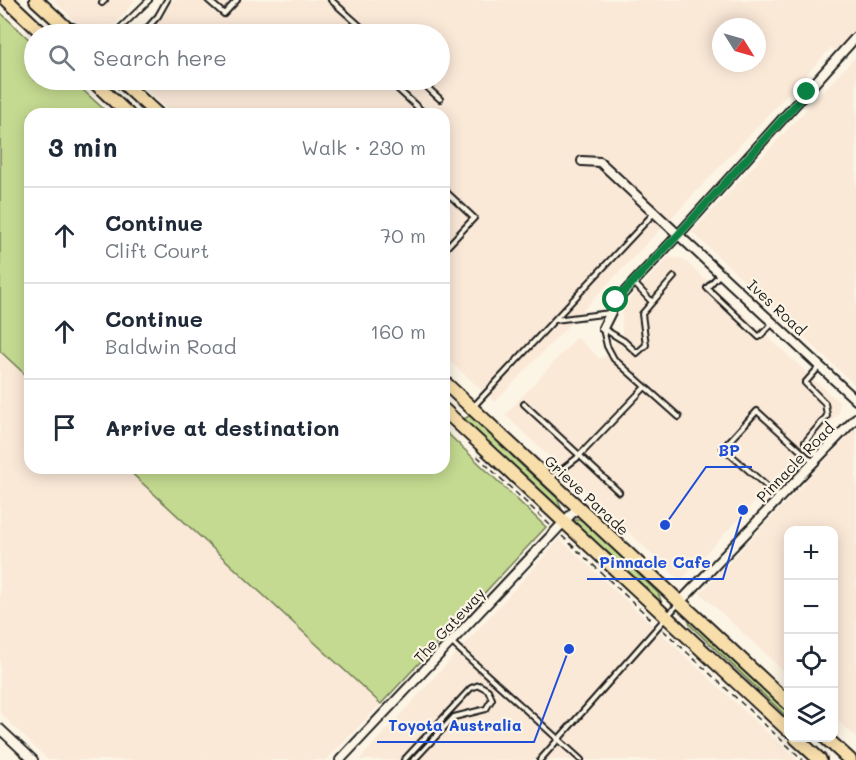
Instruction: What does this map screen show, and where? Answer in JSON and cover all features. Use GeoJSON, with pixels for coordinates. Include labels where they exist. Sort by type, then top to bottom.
{"type":"FeatureCollection","features":[{"type":"Feature","properties":{"kind":"main road"},"geometry":{"type":"LineString","coordinates":[[7,0],[32,24]]}},
{"type":"Feature","properties":{"kind":"main road"},"geometry":{"type":"LineString","coordinates":[[36,0],[61,24]]}},
{"type":"Feature","properties":{"kind":"main road"},"geometry":{"type":"LineString","coordinates":[[103,90],[122,108]]}},
{"type":"Feature","properties":{"kind":"main road"},"geometry":{"type":"LineString","coordinates":[[131,90],[150,108]]}},
{"type":"Feature","properties":{"kind":"main road","name":"Grieve Parade"},"geometry":{"type":"LineString","coordinates":[[450,388],[784,698]]}},
{"type":"Feature","properties":{"kind":"main road"},"geometry":{"type":"LineString","coordinates":[[450,416],[560,527],[662,621],[784,726]]}},
{"type":"Feature","properties":{"kind":"main road"},"geometry":{"type":"LineString","coordinates":[[800,742],[820,760]]}},
{"type":"Feature","properties":{"kind":"main road"},"geometry":{"type":"LineString","coordinates":[[830,742],[850,760]]}},
{"type":"Feature","properties":{"kind":"street"},"geometry":{"type":"LineString","coordinates":[[603,328],[616,300],[679,234],[856,37]]}},
{"type":"Feature","properties":{"kind":"street","name":"Ives Road"},"geometry":{"type":"LineString","coordinates":[[582,161],[600,162],[856,400]]}},
{"type":"Feature","properties":{"kind":"street","name":"Pinnacle Road"},"geometry":{"type":"LineString","coordinates":[[680,602],[856,418]]}},
{"type":"Feature","properties":{"kind":"street","name":"The Gateway"},"geometry":{"type":"LineString","coordinates":[[340,760],[578,507]]}},
{"type":"Feature","properties":{"kind":"street"},"geometry":{"type":"LineString","coordinates":[[0,729],[33,760]]}},
{"type":"Feature","properties":{"kind":"lane"},"geometry":{"type":"LineString","coordinates":[[44,0],[71,24]]}},
{"type":"Feature","properties":{"kind":"lane"},"geometry":{"type":"LineString","coordinates":[[124,24],[149,0]]}},
{"type":"Feature","properties":{"kind":"lane"},"geometry":{"type":"LineString","coordinates":[[151,24],[167,0]]}},
{"type":"Feature","properties":{"kind":"lane"},"geometry":{"type":"LineString","coordinates":[[208,0],[224,14],[237,0]]}},
{"type":"Feature","properties":{"kind":"lane"},"geometry":{"type":"LineString","coordinates":[[331,0],[358,24]]}},
{"type":"Feature","properties":{"kind":"lane"},"geometry":{"type":"LineString","coordinates":[[399,90],[418,108]]}},
{"type":"Feature","properties":{"kind":"lane"},"geometry":{"type":"LineString","coordinates":[[430,90],[440,99]]}},
{"type":"Feature","properties":{"kind":"lane"},"geometry":{"type":"LineString","coordinates":[[450,196],[474,218],[450,244]]}},
{"type":"Feature","properties":{"kind":"lane"},"geometry":{"type":"LineString","coordinates":[[472,409],[656,212]]}},
{"type":"Feature","properties":{"kind":"lane"},"geometry":{"type":"LineString","coordinates":[[721,273],[707,288],[759,337],[774,322]]}},
{"type":"Feature","properties":{"kind":"lane"},"geometry":{"type":"LineString","coordinates":[[603,328],[624,341],[637,353],[646,345],[642,314],[674,277]]}},
{"type":"Feature","properties":{"kind":"lane"},"geometry":{"type":"LineString","coordinates":[[633,283],[652,302]]}},
{"type":"Feature","properties":{"kind":"lane"},"geometry":{"type":"LineString","coordinates":[[554,320],[610,313]]}},
{"type":"Feature","properties":{"kind":"lane"},"geometry":{"type":"LineString","coordinates":[[603,328],[607,346],[614,359],[679,417]]}},
{"type":"Feature","properties":{"kind":"lane"},"geometry":{"type":"LineString","coordinates":[[817,459],[805,442],[827,416],[825,403],[805,383],[820,366]]}},
{"type":"Feature","properties":{"kind":"lane"},"geometry":{"type":"LineString","coordinates":[[549,480],[580,455],[645,387]]}},
{"type":"Feature","properties":{"kind":"lane"},"geometry":{"type":"LineString","coordinates":[[524,404],[619,492]]}},
{"type":"Feature","properties":{"kind":"lane"},"geometry":{"type":"LineString","coordinates":[[780,498],[723,448],[757,411],[817,459]]}},
{"type":"Feature","properties":{"kind":"lane"},"geometry":{"type":"LineString","coordinates":[[542,759],[680,602]]}},
{"type":"Feature","properties":{"kind":"lane"},"geometry":{"type":"LineString","coordinates":[[451,642],[581,760]]}},
{"type":"Feature","properties":{"kind":"lane"},"geometry":{"type":"LineString","coordinates":[[404,760],[471,688],[479,685],[488,690],[492,699],[488,707],[482,711],[454,717],[414,760]]}},
{"type":"Feature","properties":{"kind":"path"},"geometry":{"type":"LineString","coordinates":[[476,455],[560,527],[662,621],[803,760]]}},
{"type":"Feature","properties":{"kind":"shaded area"},"geometry":{"type":"Polygon","coordinates":[[[53,0],[136,0],[115,24],[78,24],[53,0]]]}},
{"type":"Feature","properties":{"kind":"shaded area"},"geometry":{"type":"Polygon","coordinates":[[[173,0],[856,0],[856,30],[836,52],[831,48],[495,402],[450,361],[450,108],[166,108],[147,90],[450,90],[450,24],[156,24],[173,0]]]}},
{"type":"Feature","properties":{"kind":"shaded area"},"geometry":{"type":"Polygon","coordinates":[[[856,56],[856,386],[692,232],[856,56]]]}},
{"type":"Feature","properties":{"kind":"shaded area"},"geometry":{"type":"Polygon","coordinates":[[[669,257],[683,259],[839,402],[839,413],[680,581],[505,415],[577,337],[599,358],[614,354],[610,348],[622,334],[622,307],[669,257]]]}},
{"type":"Feature","properties":{"kind":"shaded area"},"geometry":{"type":"Polygon","coordinates":[[[0,351],[24,373],[24,474],[132,474],[381,704],[326,760],[48,760],[0,713],[0,351]]]}},
{"type":"Feature","properties":{"kind":"shaded area"},"geometry":{"type":"Polygon","coordinates":[[[856,428],[856,737],[838,721],[838,526],[784,526],[784,671],[700,593],[856,428]]]}},
{"type":"Feature","properties":{"kind":"shaded area"},"geometry":{"type":"Polygon","coordinates":[[[560,539],[797,760],[359,760],[560,539]]]}},
{"type":"Feature","properties":{"kind":"green space"},"geometry":{"type":"Polygon","coordinates":[[[0,12],[24,35],[24,90],[83,90],[102,108],[24,108],[24,373],[0,351],[0,12]]]}},
{"type":"Feature","properties":{"kind":"green space"},"geometry":{"type":"Polygon","coordinates":[[[473,414],[516,460],[557,498],[562,510],[462,420],[473,414]]]}},
{"type":"Feature","properties":{"kind":"green space"},"geometry":{"type":"Polygon","coordinates":[[[450,436],[546,527],[381,704],[132,474],[450,474],[450,436]]]}},
{"type":"Feature","properties":{"kind":"green space"},"geometry":{"type":"Polygon","coordinates":[[[574,520],[583,520],[596,529],[658,593],[662,603],[574,523],[574,520]]]}},
{"type":"Feature","properties":{"kind":"green space"},"geometry":{"type":"Polygon","coordinates":[[[687,617],[784,704],[784,714],[690,625],[687,617]]]}},
{"type":"Feature","properties":{"kind":"place","name":"Pinnacle Cafe"},"geometry":{"type":"Point","coordinates":[743,510]}},
{"type":"Feature","properties":{"kind":"place","name":"BP"},"geometry":{"type":"Point","coordinates":[665,525]}},
{"type":"Feature","properties":{"kind":"place","name":"Toyota Australia"},"geometry":{"type":"Point","coordinates":[569,649]}},
{"type":"Feature","properties":{"kind":"route"},"geometry":{"type":"LineString","coordinates":[[616,300],[807,92]]}}]}
